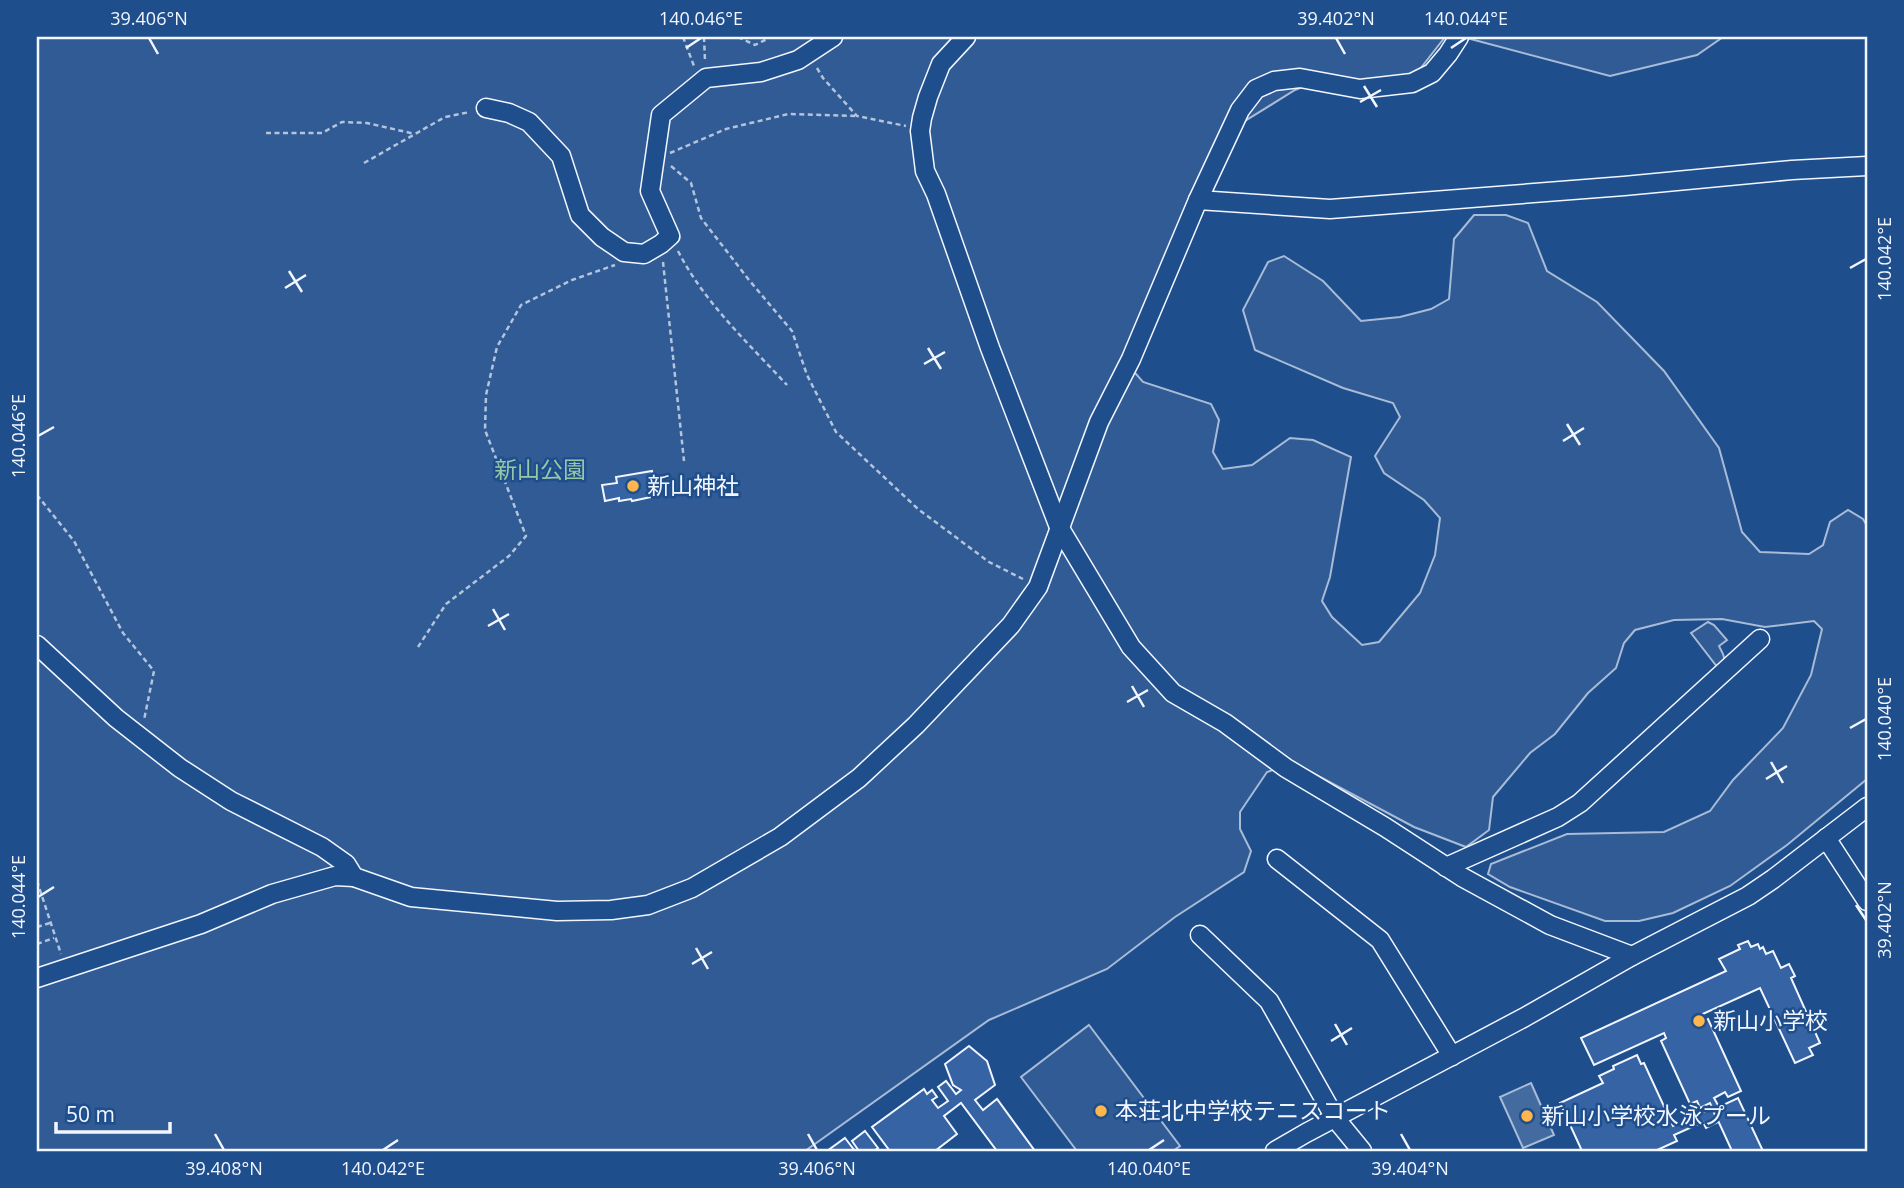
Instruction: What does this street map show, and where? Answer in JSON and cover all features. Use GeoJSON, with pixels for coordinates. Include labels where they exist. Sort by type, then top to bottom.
{"type":"FeatureCollection","features":[{"type":"Feature","properties":{"kind":"street"},"geometry":{"type":"LineString","coordinates":[[486,108],[509,113],[529,122],[561,156],[580,215],[602,237],[624,252],[644,254],[666,240],[650,191],[658,159],[661,115],[706,78],[761,72],[798,60],[833,37]]}},
{"type":"Feature","properties":{"kind":"street"},"geometry":{"type":"LineString","coordinates":[[966,37],[941,64],[928,97],[920,131],[925,171],[936,194],[990,348],[1059,527],[1131,647],[1173,693],[1225,723],[1286,768],[1462,877],[1550,925],[1632,956]]}},
{"type":"Feature","properties":{"kind":"street"},"geometry":{"type":"LineString","coordinates":[[37,978],[201,925],[272,894],[335,876],[354,877],[411,897],[557,911],[611,910],[648,905],[692,888],[780,837],[859,778],[916,725],[1001,635],[1038,587],[1099,422],[1131,359],[1198,200],[1240,110],[1256,89],[1273,81],[1300,78],[1360,89],[1412,83],[1432,73],[1459,37]]}},
{"type":"Feature","properties":{"kind":"street"},"geometry":{"type":"LineString","coordinates":[[1198,200],[1330,209],[1867,166]]}},
{"type":"Feature","properties":{"kind":"street"},"geometry":{"type":"LineString","coordinates":[[1446,867],[1558,817],[1580,803],[1760,639]]}},
{"type":"Feature","properties":{"kind":"street"},"geometry":{"type":"LineString","coordinates":[[37,645],[116,718],[180,768],[231,801],[322,847],[346,864],[354,877]]}},
{"type":"Feature","properties":{"kind":"street"},"geometry":{"type":"LineString","coordinates":[[1275,1151],[1525,1017],[1632,956],[1748,896],[1867,807]]}},
{"type":"Feature","properties":{"kind":"street"},"geometry":{"type":"LineString","coordinates":[[1826,838],[1867,901]]}},
{"type":"Feature","properties":{"kind":"street"},"geometry":{"type":"LineString","coordinates":[[1277,859],[1380,940],[1452,1055]]}},
{"type":"Feature","properties":{"kind":"street"},"geometry":{"type":"LineString","coordinates":[[1200,935],[1269,1001],[1335,1118],[1362,1151]]}},
{"type":"Feature","properties":{"kind":"path"},"geometry":{"type":"LineString","coordinates":[[683,37],[694,68],[706,78]]}},
{"type":"Feature","properties":{"kind":"path"},"geometry":{"type":"LineString","coordinates":[[704,37],[706,78]]}},
{"type":"Feature","properties":{"kind":"path"},"geometry":{"type":"LineString","coordinates":[[738,37],[755,45],[771,37]]}},
{"type":"Feature","properties":{"kind":"path"},"geometry":{"type":"LineString","coordinates":[[808,54],[823,78],[857,116]]}},
{"type":"Feature","properties":{"kind":"path"},"geometry":{"type":"LineString","coordinates":[[364,163],[445,117],[486,108]]}},
{"type":"Feature","properties":{"kind":"path"},"geometry":{"type":"LineString","coordinates":[[658,159],[726,129],[788,114],[857,116],[900,124],[920,131]]}},
{"type":"Feature","properties":{"kind":"path"},"geometry":{"type":"LineString","coordinates":[[266,133],[322,133],[342,122],[367,123],[415,134]]}},
{"type":"Feature","properties":{"kind":"path"},"geometry":{"type":"LineString","coordinates":[[658,159],[691,183],[701,218],[792,331],[807,375],[836,432],[919,509],[989,562],[1038,587]]}},
{"type":"Feature","properties":{"kind":"path"},"geometry":{"type":"LineString","coordinates":[[666,240],[719,312],[786,385]]}},
{"type":"Feature","properties":{"kind":"path"},"geometry":{"type":"LineString","coordinates":[[666,240],[684,461]]}},
{"type":"Feature","properties":{"kind":"path"},"geometry":{"type":"LineString","coordinates":[[418,647],[446,604],[509,556],[526,536],[485,430],[486,395],[497,347],[521,305],[572,280],[644,254]]}},
{"type":"Feature","properties":{"kind":"path"},"geometry":{"type":"LineString","coordinates":[[37,495],[74,541],[123,633],[154,671],[141,738]]}},
{"type":"Feature","properties":{"kind":"path"},"geometry":{"type":"LineString","coordinates":[[37,881],[65,969]]}},
{"type":"Feature","properties":{"kind":"path"},"geometry":{"type":"LineString","coordinates":[[37,904],[43,901]]}},
{"type":"Feature","properties":{"kind":"path"},"geometry":{"type":"LineString","coordinates":[[37,927],[50,923]]}},
{"type":"Feature","properties":{"kind":"path"},"geometry":{"type":"LineString","coordinates":[[37,944],[55,938]]}},
{"type":"Feature","properties":{"kind":"shaded area"},"geometry":{"type":"Polygon","coordinates":[[[37,37],[1445,37],[1420,69],[1411,74],[1359,82],[1329,76],[1295,90],[1219,137],[1122,358],[1143,382],[1211,404],[1219,420],[1213,452],[1223,469],[1252,465],[1290,438],[1313,440],[1351,457],[1330,577],[1322,601],[1332,617],[1362,645],[1379,642],[1420,593],[1435,555],[1440,518],[1424,500],[1384,473],[1375,456],[1400,417],[1393,403],[1343,388],[1255,350],[1243,310],[1268,262],[1284,256],[1323,281],[1361,321],[1400,317],[1431,309],[1449,299],[1454,239],[1474,215],[1506,215],[1528,223],[1547,271],[1597,302],[1664,371],[1719,448],[1742,532],[1760,552],[1809,554],[1823,545],[1830,522],[1848,510],[1863,519],[1867,526],[1867,779],[1787,845],[1730,886],[1673,913],[1639,921],[1605,921],[1510,887],[1488,874],[1491,864],[1567,834],[1664,832],[1710,811],[1733,780],[1783,728],[1811,675],[1822,629],[1814,621],[1765,627],[1722,619],[1674,620],[1635,630],[1624,643],[1616,668],[1588,693],[1555,734],[1530,753],[1493,797],[1489,830],[1466,847],[1414,827],[1294,763],[1267,772],[1240,812],[1240,829],[1251,851],[1244,872],[1175,917],[1107,969],[989,1020],[805,1151],[37,1151],[37,37]]]}},
{"type":"Feature","properties":{"kind":"shaded area"},"geometry":{"type":"Polygon","coordinates":[[[1463,37],[1723,37],[1697,55],[1610,76],[1463,37]]]}},
{"type":"Feature","properties":{"kind":"shaded area"},"geometry":{"type":"Polygon","coordinates":[[[1708,622],[1727,640],[1719,646],[1725,661],[1718,668],[1691,633],[1708,622]]]}},
{"type":"Feature","properties":{"kind":"shaded area","name":"本荘北中学校テニスコート"},"geometry":{"type":"Polygon","coordinates":[[[1089,1025],[1180,1146],[1173,1151],[1077,1151],[1021,1077],[1089,1025]]]}},
{"type":"Feature","properties":{"kind":"shaded area","name":"新山小学校水泳プール"},"geometry":{"type":"Polygon","coordinates":[[[1531,1083],[1554,1135],[1523,1148],[1500,1097],[1531,1083]]]}},
{"type":"Feature","properties":{"kind":"building"},"geometry":{"type":"Polygon","coordinates":[[[652,471],[655,489],[649,490],[651,497],[632,501],[619,501],[619,498],[605,501],[602,485],[617,483],[616,477],[652,471]]]}},
{"type":"Feature","properties":{"kind":"building"},"geometry":{"type":"Polygon","coordinates":[[[1748,941],[1751,947],[1758,944],[1760,949],[1763,947],[1766,954],[1773,951],[1781,968],[1789,964],[1795,976],[1791,978],[1820,1043],[1809,1048],[1813,1055],[1795,1063],[1760,988],[1696,1017],[1699,1023],[1708,1019],[1741,1091],[1728,1097],[1725,1092],[1714,1098],[1719,1107],[1738,1098],[1763,1151],[1732,1151],[1710,1103],[1700,1108],[1697,1101],[1690,1104],[1661,1041],[1666,1038],[1664,1033],[1594,1065],[1581,1038],[1726,971],[1719,959],[1740,949],[1738,945],[1748,941]]]}},
{"type":"Feature","properties":{"kind":"building"},"geometry":{"type":"Polygon","coordinates":[[[969,1046],[987,1061],[995,1085],[975,1100],[983,1110],[997,1099],[1035,1151],[997,1151],[961,1103],[944,1116],[957,1134],[935,1151],[887,1151],[889,1150],[872,1127],[924,1089],[927,1094],[932,1090],[937,1097],[932,1100],[938,1108],[948,1101],[938,1087],[946,1081],[956,1094],[961,1090],[953,1085],[945,1064],[969,1046]]]}},
{"type":"Feature","properties":{"kind":"building"},"geometry":{"type":"Polygon","coordinates":[[[1637,1055],[1641,1064],[1644,1063],[1673,1126],[1712,1108],[1718,1122],[1706,1128],[1703,1122],[1674,1135],[1677,1141],[1655,1151],[1582,1151],[1560,1103],[1603,1083],[1599,1076],[1637,1055]]]}},
{"type":"Feature","properties":{"kind":"building"},"geometry":{"type":"Polygon","coordinates":[[[865,1131],[878,1148],[874,1151],[859,1151],[852,1141],[865,1131]]]}},
{"type":"Feature","properties":{"kind":"building"},"geometry":{"type":"Polygon","coordinates":[[[845,1138],[855,1151],[827,1151],[845,1138]]]}},
{"type":"Feature","properties":{"kind":"place","name":"新山神社"},"geometry":{"type":"Point","coordinates":[633,486]}},
{"type":"Feature","properties":{"kind":"place","name":"新山小学校"},"geometry":{"type":"Point","coordinates":[1699,1021]}},
{"type":"Feature","properties":{"kind":"place","name":"本荘北中学校テニスコート"},"geometry":{"type":"Point","coordinates":[1101,1111]}},
{"type":"Feature","properties":{"kind":"place","name":"新山小学校水泳プール"},"geometry":{"type":"Point","coordinates":[1527,1116]}},
{"type":"Feature","properties":{"kind":"park label","name":"新山公園"},"geometry":{"type":"Point","coordinates":[540,470]}}]}
